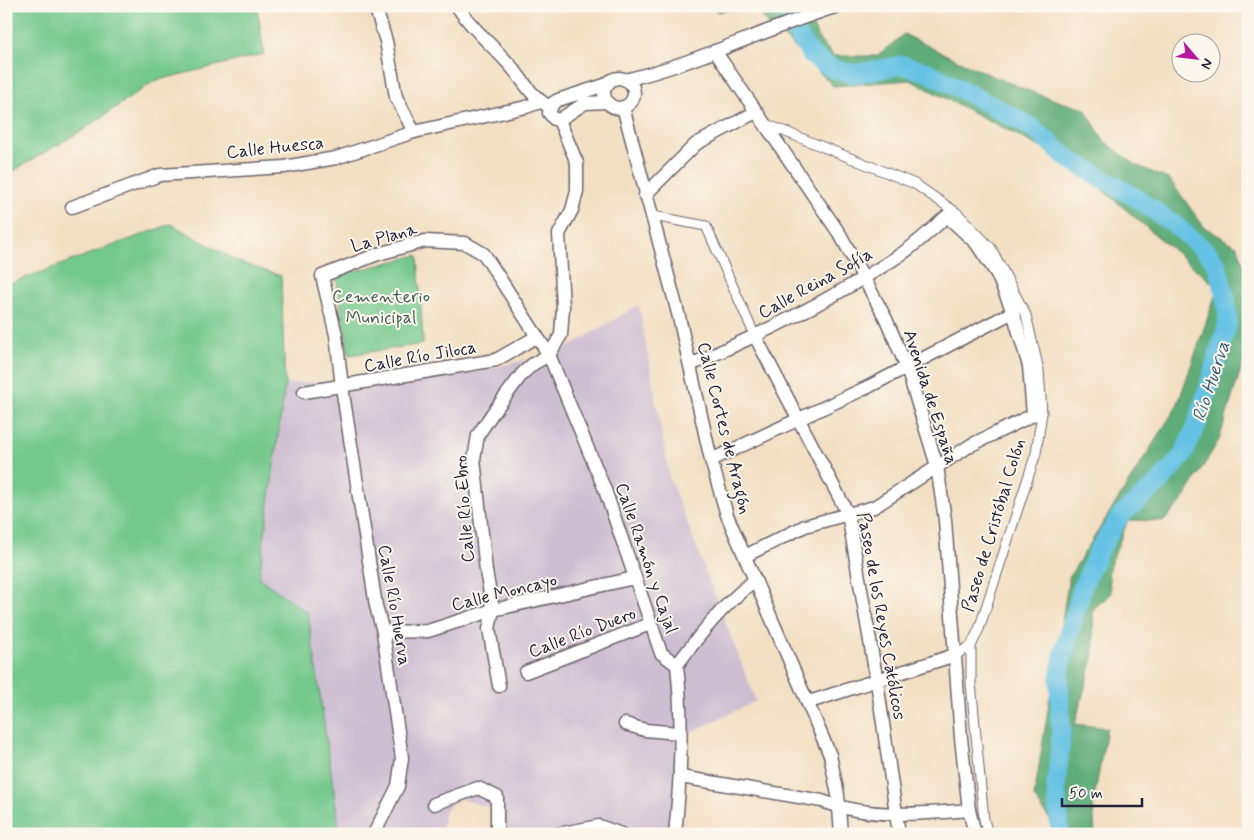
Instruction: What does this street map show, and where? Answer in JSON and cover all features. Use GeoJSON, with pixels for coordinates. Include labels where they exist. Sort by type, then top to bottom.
{"type":"FeatureCollection","features":[{"type":"Feature","properties":{"kind":"street"},"geometry":{"type":"LineString","coordinates":[[375,6],[386,41],[396,97],[414,132]]}},
{"type":"Feature","properties":{"kind":"street"},"geometry":{"type":"LineString","coordinates":[[457,6],[471,27],[509,63],[545,104],[551,116],[559,120],[577,162],[577,191],[572,210],[559,234],[563,307],[561,335],[549,355]]}},
{"type":"Feature","properties":{"kind":"street"},"geometry":{"type":"LineString","coordinates":[[625,80],[658,72],[771,28],[838,6]]}},
{"type":"Feature","properties":{"kind":"street","name":"Avenida de España"},"geometry":{"type":"LineString","coordinates":[[715,51],[841,236],[862,278],[886,319],[907,368],[937,466],[945,520],[969,810],[975,834]]}},
{"type":"Feature","properties":{"kind":"street"},"geometry":{"type":"LineString","coordinates":[[559,120],[585,103],[607,102],[615,107],[623,107],[631,102],[634,94],[658,72]]}},
{"type":"Feature","properties":{"kind":"street"},"geometry":{"type":"LineString","coordinates":[[607,102],[604,91],[608,84],[618,78],[625,80],[633,88],[634,94]]}},
{"type":"Feature","properties":{"kind":"street","name":"Calle Huesca"},"geometry":{"type":"LineString","coordinates":[[72,207],[160,175],[284,167],[336,158],[414,132],[545,104],[608,84]]}},
{"type":"Feature","properties":{"kind":"street","name":"Calle Cortes de Aragón"},"geometry":{"type":"LineString","coordinates":[[623,107],[645,196],[653,216],[690,365],[711,460],[727,515],[809,702],[830,755],[839,808],[841,834]]}},
{"type":"Feature","properties":{"kind":"street"},"geometry":{"type":"LineString","coordinates":[[645,196],[696,144],[756,112]]}},
{"type":"Feature","properties":{"kind":"street","name":"Paseo de Cristóbal Colón"},"geometry":{"type":"LineString","coordinates":[[763,123],[915,184],[957,213],[991,248],[1026,315],[1035,346],[1042,397],[1042,413],[1036,453],[979,629],[971,646]]}},
{"type":"Feature","properties":{"kind":"street"},"geometry":{"type":"LineString","coordinates":[[653,216],[706,226],[755,336]]}},
{"type":"Feature","properties":{"kind":"street","name":"Paseo de Cristóbal Colón"},"geometry":{"type":"LineString","coordinates":[[937,466],[971,445],[1033,415],[1029,366],[1013,312],[997,274],[976,243],[947,216]]}},
{"type":"Feature","properties":{"kind":"street","name":"Calle Reina Sofía"},"geometry":{"type":"LineString","coordinates":[[690,365],[755,336],[862,278],[902,254],[947,216]]}},
{"type":"Feature","properties":{"kind":"street","name":"La Plana"},"geometry":{"type":"LineString","coordinates":[[322,276],[378,254],[425,241],[465,243],[484,254],[549,355]]}},
{"type":"Feature","properties":{"kind":"street","name":"Calle Río Huerva"},"geometry":{"type":"LineString","coordinates":[[322,276],[336,335],[342,387],[376,606],[383,632],[402,758],[398,786],[377,829]]}},
{"type":"Feature","properties":{"kind":"street"},"geometry":{"type":"LineString","coordinates":[[711,460],[799,417],[907,368],[1013,312]]}},
{"type":"Feature","properties":{"kind":"street","name":"Paseo de los Reyes Católicos"},"geometry":{"type":"LineString","coordinates":[[755,336],[848,514],[877,682],[899,834]]}},
{"type":"Feature","properties":{"kind":"street","name":"Calle Río Jiloca"},"geometry":{"type":"LineString","coordinates":[[304,392],[496,360],[536,337]]}},
{"type":"Feature","properties":{"kind":"street","name":"Calle Ramón y Cajal"},"geometry":{"type":"LineString","coordinates":[[549,355],[606,490],[634,578],[661,653],[677,665]]}},
{"type":"Feature","properties":{"kind":"street","name":"Calle Río Ebro"},"geometry":{"type":"LineString","coordinates":[[500,686],[489,629],[493,610],[486,571],[474,459],[478,435],[522,374],[533,364],[549,355]]}},
{"type":"Feature","properties":{"kind":"street"},"geometry":{"type":"LineString","coordinates":[[745,556],[805,526],[874,507],[937,466]]}},
{"type":"Feature","properties":{"kind":"street","name":"Calle Moncayo"},"geometry":{"type":"LineString","coordinates":[[383,632],[428,630],[493,610],[634,578]]}},
{"type":"Feature","properties":{"kind":"street"},"geometry":{"type":"LineString","coordinates":[[675,834],[681,777],[680,693],[677,665],[737,594],[755,580]]}},
{"type":"Feature","properties":{"kind":"street","name":"Calle Río Duero"},"geometry":{"type":"LineString","coordinates":[[526,672],[650,624]]}},
{"type":"Feature","properties":{"kind":"street"},"geometry":{"type":"LineString","coordinates":[[809,702],[847,689],[877,682],[955,654],[971,646],[970,684],[984,820],[988,834]]}},
{"type":"Feature","properties":{"kind":"street"},"geometry":{"type":"LineString","coordinates":[[625,724],[645,730],[679,732]]}},
{"type":"Feature","properties":{"kind":"street"},"geometry":{"type":"LineString","coordinates":[[681,777],[822,801],[839,808],[897,814],[969,810]]}},
{"type":"Feature","properties":{"kind":"street"},"geometry":{"type":"LineString","coordinates":[[434,804],[478,788],[497,797],[497,834]]}},
{"type":"Feature","properties":{"kind":"street"},"geometry":{"type":"LineString","coordinates":[[558,834],[599,826],[621,834]]}},
{"type":"Feature","properties":{"kind":"shaded area"},"geometry":{"type":"Polygon","coordinates":[[[639,305],[670,479],[756,701],[679,738],[676,834],[648,834],[604,820],[569,834],[495,834],[493,809],[459,798],[445,810],[441,834],[340,834],[308,613],[259,578],[285,384],[472,373],[562,351],[639,305]]]}},
{"type":"Feature","properties":{"kind":"green space"},"geometry":{"type":"Polygon","coordinates":[[[6,6],[257,6],[264,54],[154,81],[83,130],[6,175],[6,6]]]}},
{"type":"Feature","properties":{"kind":"green space"},"geometry":{"type":"Polygon","coordinates":[[[711,6],[755,6],[718,12],[711,6]]]}},
{"type":"Feature","properties":{"kind":"green space"},"geometry":{"type":"Polygon","coordinates":[[[755,6],[803,6],[820,41],[834,56],[877,56],[904,34],[970,66],[1015,85],[1085,109],[1104,141],[1136,165],[1170,180],[1204,227],[1238,247],[1248,278],[1248,346],[1219,440],[1183,500],[1164,521],[1128,520],[1108,571],[1111,594],[1093,609],[1094,654],[1075,724],[1107,728],[1093,804],[1095,834],[1060,834],[1034,797],[1069,577],[1177,406],[1218,288],[1071,163],[910,80],[833,86],[777,30],[771,28],[755,6]]]}},
{"type":"Feature","properties":{"kind":"green space"},"geometry":{"type":"Polygon","coordinates":[[[171,224],[239,262],[281,276],[285,384],[259,578],[308,613],[340,834],[6,834],[6,285],[171,224]]]}},
{"type":"Feature","properties":{"kind":"green space","name":"Cementerio Municipal"},"geometry":{"type":"Polygon","coordinates":[[[418,255],[423,344],[349,355],[336,276],[418,255]]]}},
{"type":"Feature","properties":{"kind":"waterway","name":"Río Huerva"},"geometry":{"type":"LineString","coordinates":[[786,6],[797,34],[812,56],[833,69],[854,74],[902,65],[927,72],[1030,126],[1069,159],[1133,196],[1175,225],[1208,253],[1217,265],[1226,299],[1228,323],[1196,427],[1183,455],[1160,482],[1121,515],[1099,550],[1083,586],[1064,651],[1059,678],[1061,737],[1056,787],[1060,834]]}}]}
